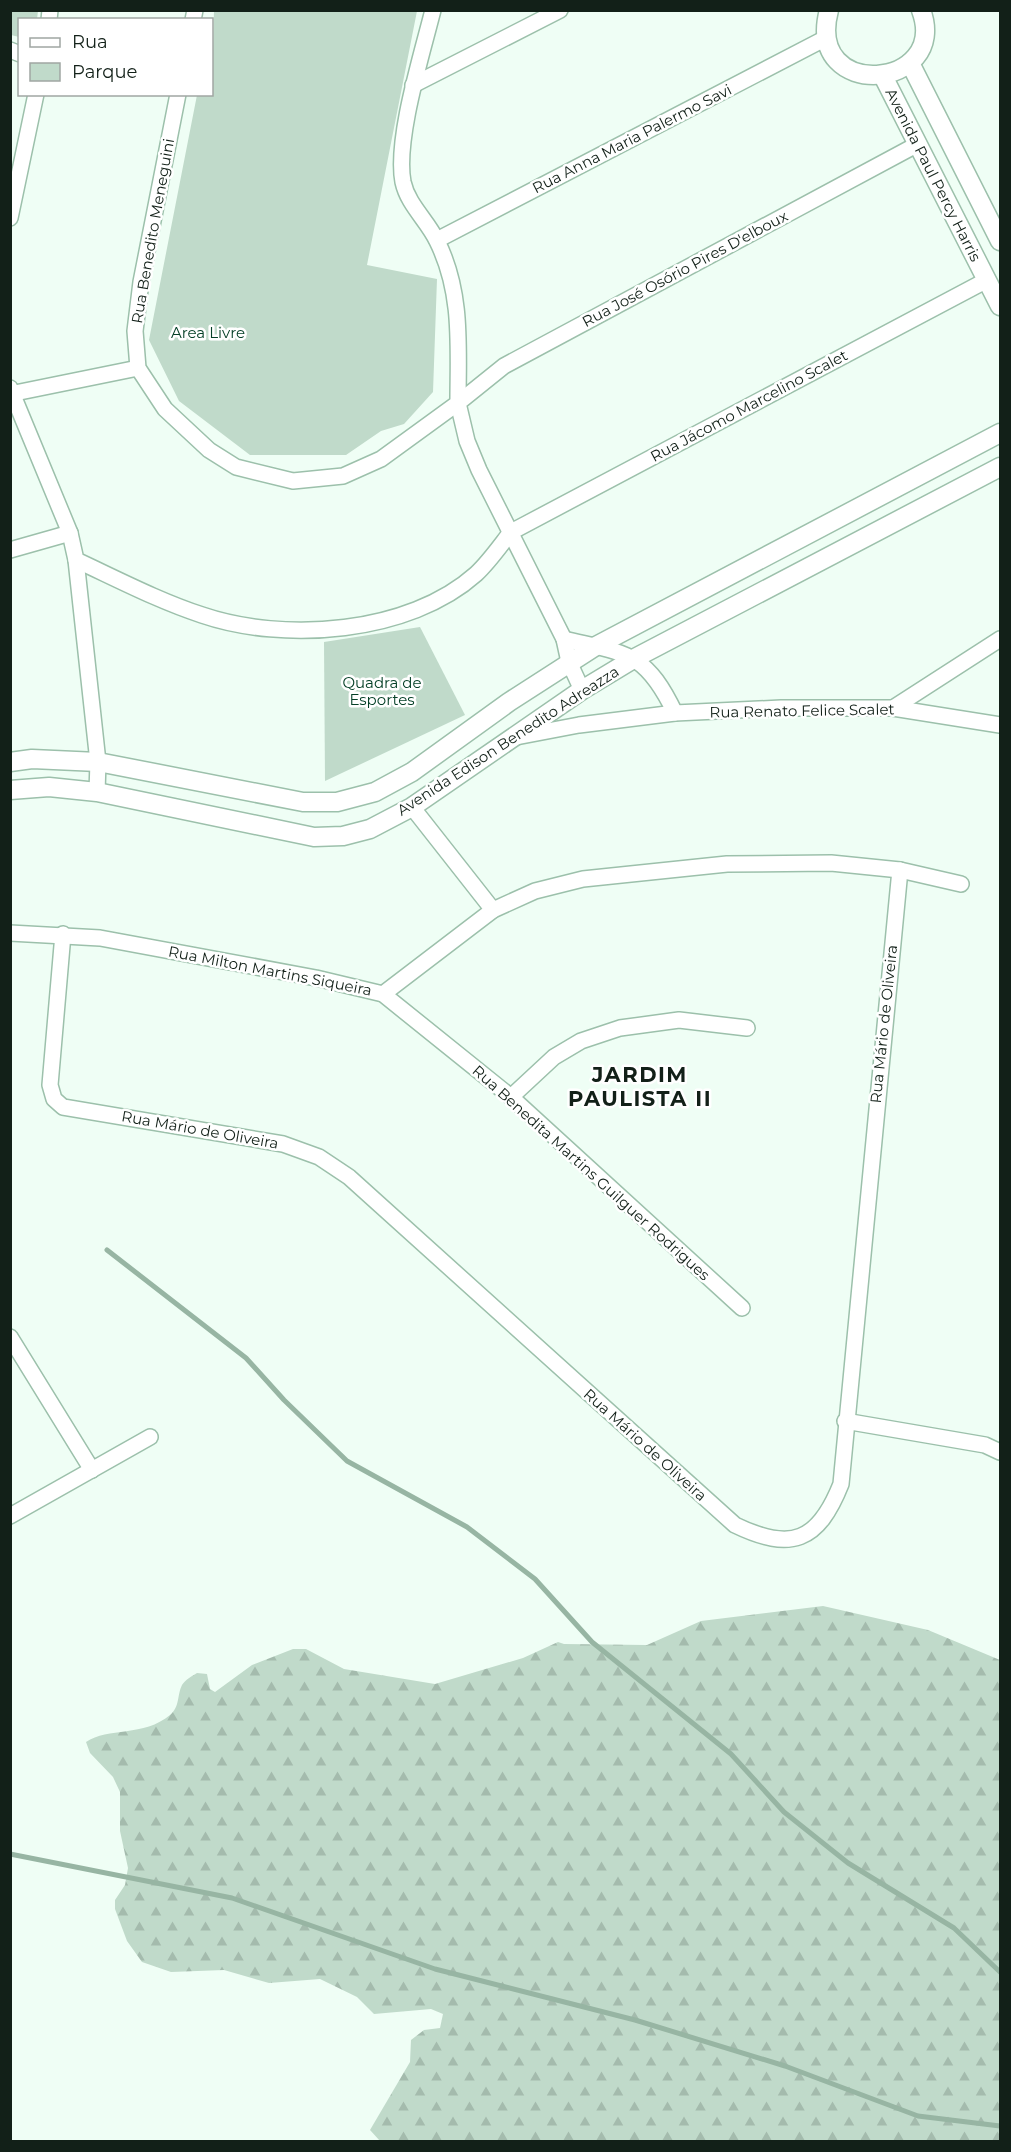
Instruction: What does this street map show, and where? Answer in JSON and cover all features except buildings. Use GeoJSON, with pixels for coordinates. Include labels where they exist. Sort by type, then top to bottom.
{"type":"FeatureCollection","features":[{"type":"Feature","properties":{"kind":"street"},"geometry":{"type":"LineString","coordinates":[[433,10],[413,85],[401,158],[403,181],[409,199],[437,240],[451,277],[458,311],[458,403],[467,441],[479,470],[564,639],[569,662],[582,690]]}},
{"type":"Feature","properties":{"kind":"street"},"geometry":{"type":"LineString","coordinates":[[413,85],[560,10]]}},
{"type":"Feature","properties":{"kind":"street"},"geometry":{"type":"LineString","coordinates":[[829,10],[826,38],[832,52],[841,64],[854,72],[868,76],[883,76],[897,72],[910,63],[922,42],[927,13]]}},
{"type":"Feature","properties":{"kind":"street","name":"Rua Anna Maria Palermo Savi"},"geometry":{"type":"LineString","coordinates":[[437,240],[826,38]]}},
{"type":"Feature","properties":{"kind":"street","name":"Avenida Paul Percy Harris"},"geometry":{"type":"LineString","coordinates":[[910,63],[1000,242]]}},
{"type":"Feature","properties":{"kind":"street","name":"Avenida Paul Percy Harris"},"geometry":{"type":"LineString","coordinates":[[883,76],[1000,306]]}},
{"type":"Feature","properties":{"kind":"street"},"geometry":{"type":"LineString","coordinates":[[10,218],[36,96]]}},
{"type":"Feature","properties":{"kind":"street","name":"Rua Benedito Meneguini"},"geometry":{"type":"LineString","coordinates":[[138,368],[135,331],[141,282],[178,96]]}},
{"type":"Feature","properties":{"kind":"street","name":"Rua José Osório Pires D'elboux"},"geometry":{"type":"LineString","coordinates":[[138,368],[165,409],[209,450],[236,467],[293,481],[343,476],[381,459],[504,366],[918,144]]}},
{"type":"Feature","properties":{"kind":"street","name":"Rua Jácomo Marcelino Scalet"},"geometry":{"type":"LineString","coordinates":[[512,532],[987,280]]}},
{"type":"Feature","properties":{"kind":"street"},"geometry":{"type":"LineString","coordinates":[[97,792],[98,762],[76,560],[70,534],[11,392],[138,368]]}},
{"type":"Feature","properties":{"kind":"street","name":"Avenida Edison Benedito Adreazza"},"geometry":{"type":"LineString","coordinates":[[10,762],[32,759],[98,762],[303,802],[337,802],[375,792],[412,772],[569,662],[596,646],[1000,433]]}},
{"type":"Feature","properties":{"kind":"street","name":"Avenida Edison Benedito Adreazza"},"geometry":{"type":"LineString","coordinates":[[10,790],[49,787],[97,792],[314,837],[343,836],[369,829],[412,807],[510,738],[635,658],[1000,467]]}},
{"type":"Feature","properties":{"kind":"street"},"geometry":{"type":"LineString","coordinates":[[76,560],[202,616],[275,630],[338,629],[404,614],[451,592],[477,573],[512,532]]}},
{"type":"Feature","properties":{"kind":"street"},"geometry":{"type":"LineString","coordinates":[[10,550],[70,534]]}},
{"type":"Feature","properties":{"kind":"street"},"geometry":{"type":"LineString","coordinates":[[564,639],[635,658],[655,678],[675,713]]}},
{"type":"Feature","properties":{"kind":"street"},"geometry":{"type":"LineString","coordinates":[[893,708],[1000,639]]}},
{"type":"Feature","properties":{"kind":"street","name":"Rua Renato Felice Scalet"},"geometry":{"type":"LineString","coordinates":[[510,738],[579,725],[675,713],[781,708],[893,708],[1000,725]]}},
{"type":"Feature","properties":{"kind":"street"},"geometry":{"type":"LineString","coordinates":[[412,807],[493,910]]}},
{"type":"Feature","properties":{"kind":"street","name":"Rua Milton Martins Siqueira"},"geometry":{"type":"LineString","coordinates":[[10,933],[63,934],[100,938],[316,978],[383,994],[493,910],[535,891],[583,879],[727,864],[831,863],[900,870],[962,884]]}},
{"type":"Feature","properties":{"kind":"street","name":"Rua Mário de Oliveira"},"geometry":{"type":"LineString","coordinates":[[63,934],[50,1085],[54,1099],[63,1107],[284,1144],[319,1157],[349,1177],[735,1525],[763,1538],[792,1538],[816,1529],[831,1510],[841,1484],[845,1421],[900,870]]}},
{"type":"Feature","properties":{"kind":"street","name":"Rua Benedita Martins Guilguer Rodrigues"},"geometry":{"type":"LineString","coordinates":[[383,994],[511,1097],[742,1308]]}},
{"type":"Feature","properties":{"kind":"street"},"geometry":{"type":"LineString","coordinates":[[511,1097],[554,1058],[581,1041],[620,1029],[679,1020],[747,1028]]}},
{"type":"Feature","properties":{"kind":"street"},"geometry":{"type":"LineString","coordinates":[[10,1337],[92,1470]]}},
{"type":"Feature","properties":{"kind":"street"},"geometry":{"type":"LineString","coordinates":[[845,1421],[985,1445],[1000,1452]]}},
{"type":"Feature","properties":{"kind":"street"},"geometry":{"type":"LineString","coordinates":[[10,1516],[150,1437]]}},
{"type":"Feature","properties":{"kind":"green space","name":"Area Livre"},"geometry":{"type":"Polygon","coordinates":[[[214,10],[417,11],[367,265],[437,279],[433,392],[404,424],[381,431],[346,455],[250,455],[179,401],[149,340],[197,96],[213,96],[214,10]]]}},
{"type":"Feature","properties":{"kind":"green space"},"geometry":{"type":"Polygon","coordinates":[[[10,11],[38,11],[37,18],[18,18],[18,37],[11,35],[10,11]]]}},
{"type":"Feature","properties":{"kind":"green space","name":"Quadra de Esportes"},"geometry":{"type":"Polygon","coordinates":[[[420,627],[465,715],[325,781],[324,642],[420,627]]]}},
{"type":"Feature","properties":{"kind":"green space"},"geometry":{"type":"Polygon","coordinates":[[[823,1606],[928,1630],[1000,1660],[1000,2141],[380,2141],[370,2130],[410,2062],[411,2040],[424,2030],[440,2028],[443,2014],[431,2009],[374,2014],[357,1997],[320,1979],[269,1983],[224,1970],[171,1972],[142,1962],[127,1941],[115,1909],[115,1900],[125,1885],[128,1868],[120,1831],[120,1792],[113,1777],[90,1753],[86,1742],[95,1737],[138,1729],[160,1722],[173,1712],[183,1683],[197,1673],[207,1674],[210,1689],[215,1692],[252,1665],[293,1649],[306,1649],[344,1669],[435,1684],[523,1658],[558,1642],[647,1645],[701,1621],[823,1606]]]}},
{"type":"Feature","properties":{"kind":"waterway"},"geometry":{"type":"LineString","coordinates":[[107,1250],[246,1358],[284,1400],[347,1461],[467,1527],[535,1579],[592,1642],[731,1754],[784,1812],[848,1863],[954,1928],[1000,1972]]}},
{"type":"Feature","properties":{"kind":"waterway"},"geometry":{"type":"LineString","coordinates":[[10,1854],[232,1898],[435,1969],[635,2020],[785,2066],[918,2116],[1000,2126]]}},
{"type":"Feature","properties":{"kind":"district","name":"JARDIM PAULISTA II"},"geometry":{"type":"Point","coordinates":[640,1087]}}]}
